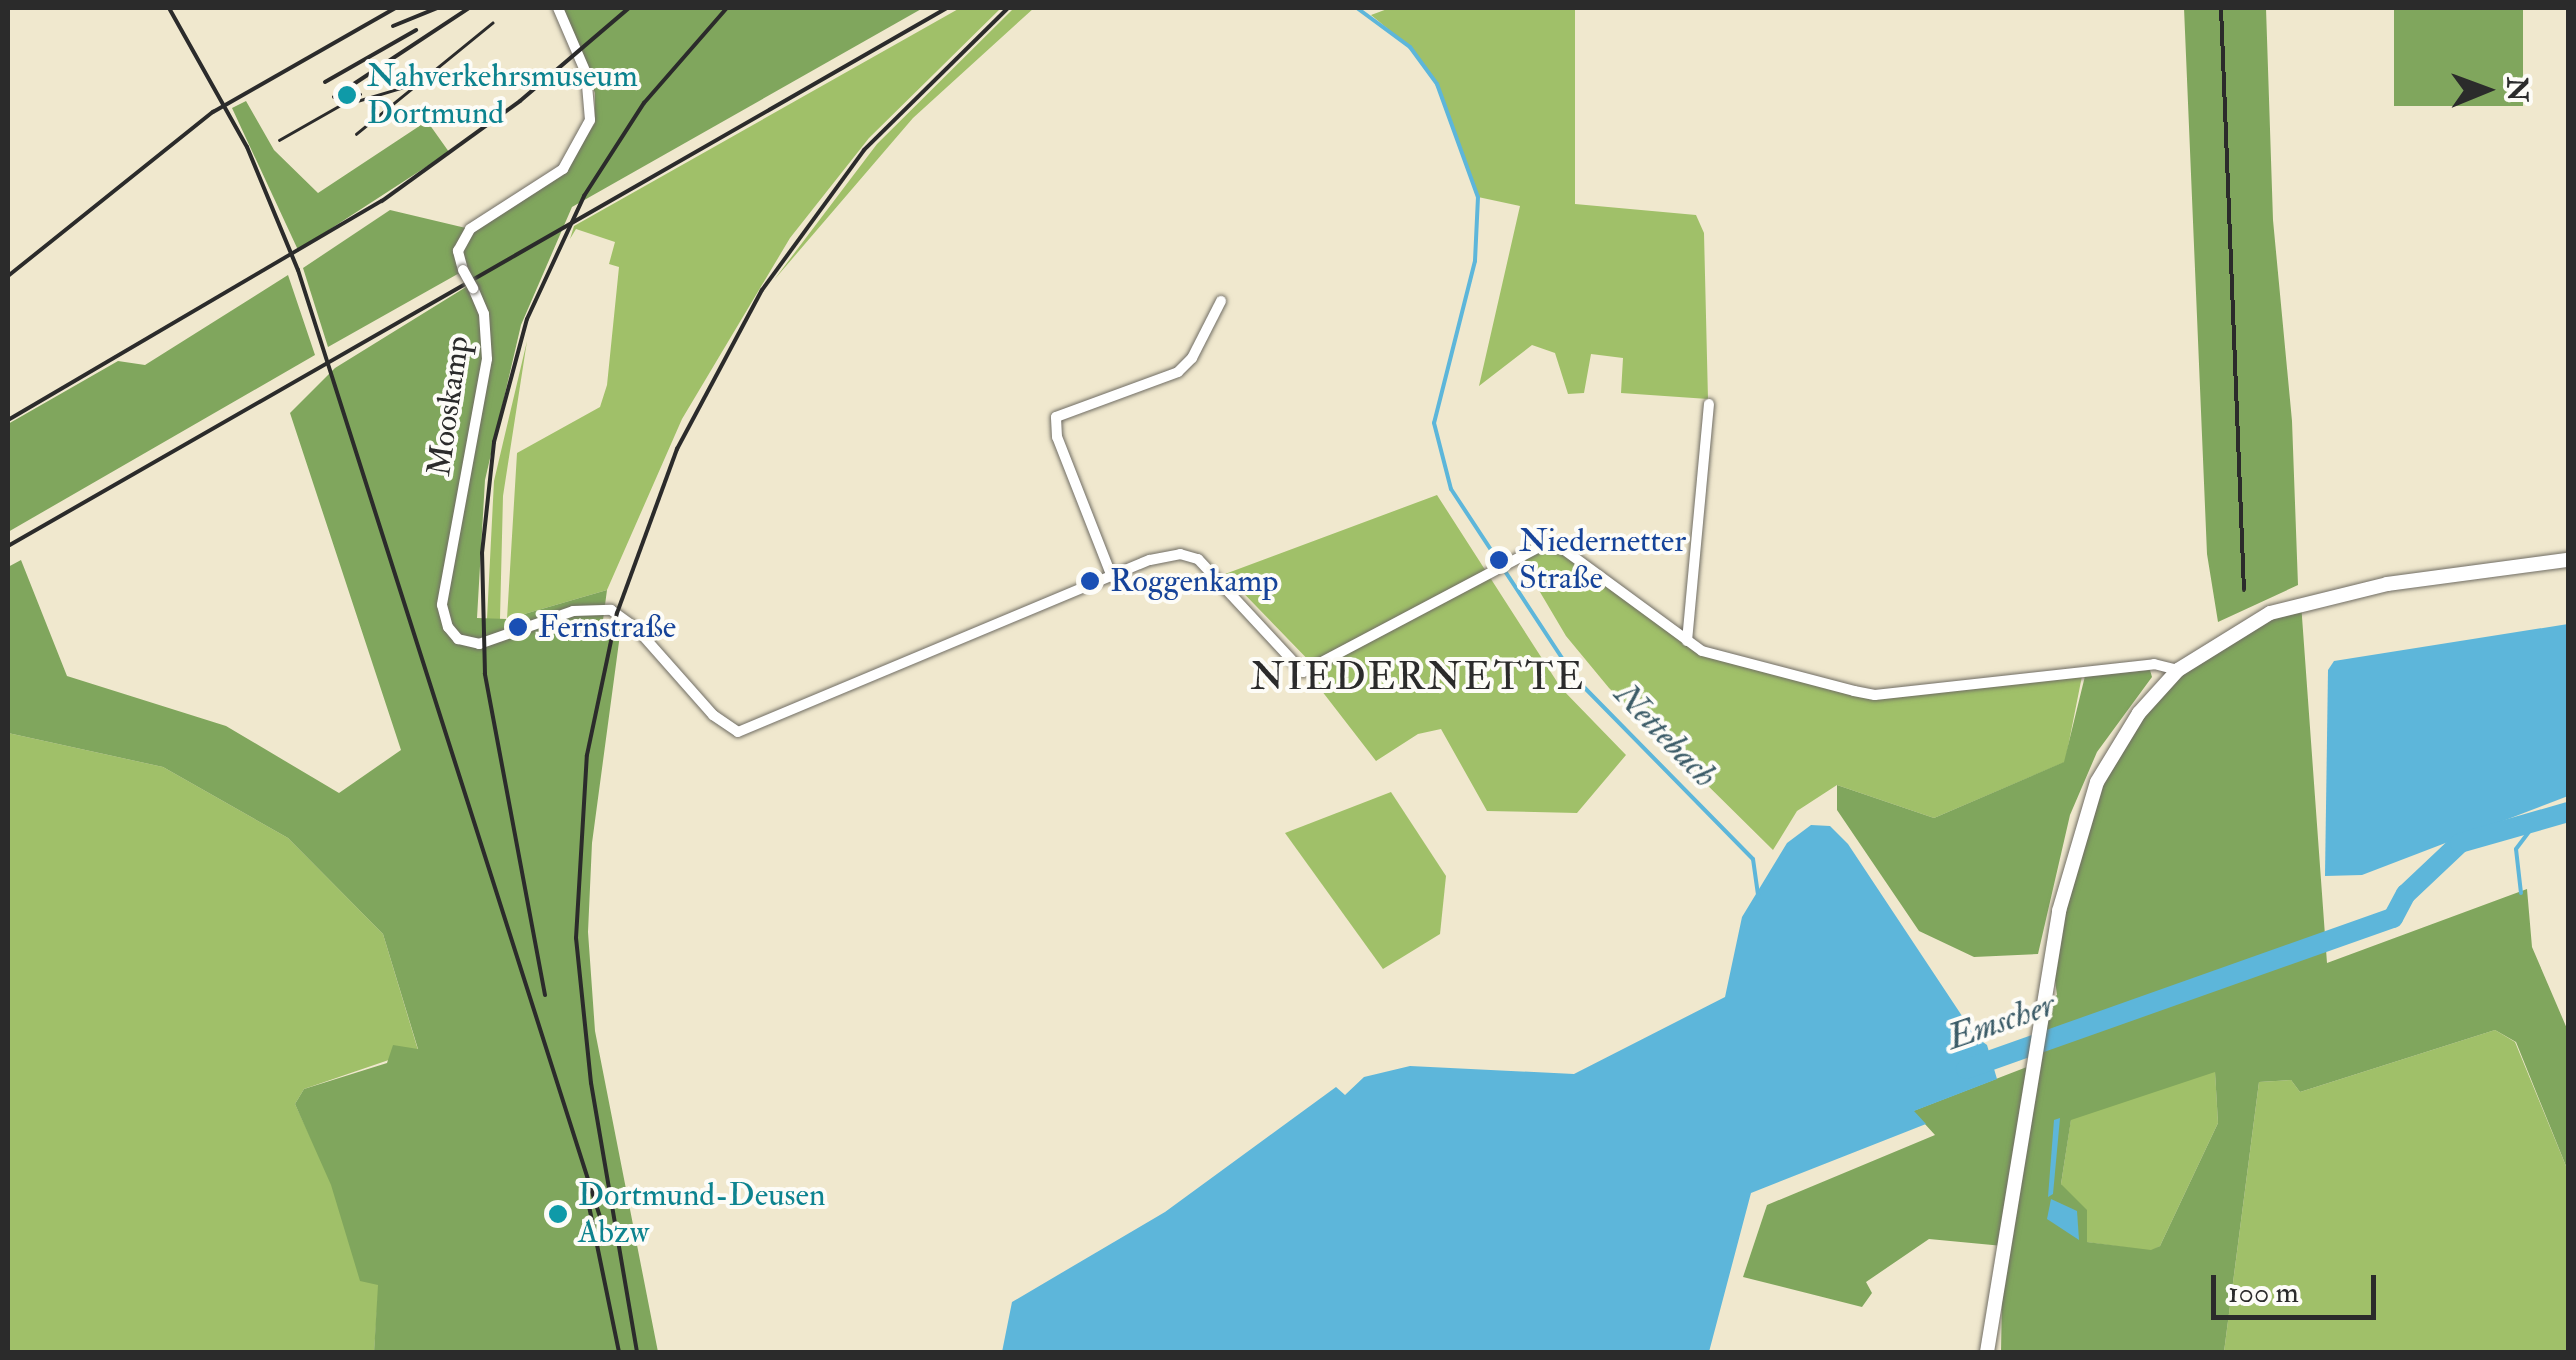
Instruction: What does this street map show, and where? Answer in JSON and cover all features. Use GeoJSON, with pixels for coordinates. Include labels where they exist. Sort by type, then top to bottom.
{"type":"FeatureCollection","features":[{"type":"Feature","properties":{"kind":"main road"},"geometry":{"type":"LineString","coordinates":[[1987,1352],[2042,1004],[2072,859],[2097,782],[2139,712],[2178,670],[2248,624],[2313,600],[2568,560]]}},
{"type":"Feature","properties":{"kind":"street","name":"Mooskamp"},"geometry":{"type":"LineString","coordinates":[[558,8],[586,73],[590,120],[563,169],[470,228],[458,251],[484,314],[487,359],[442,605],[458,639],[500,640],[573,612],[611,610],[638,629],[713,714],[738,732],[1112,576]]}},
{"type":"Feature","properties":{"kind":"street"},"geometry":{"type":"LineString","coordinates":[[1220,301],[1192,358],[1178,372],[1056,417],[1057,437],[1112,576],[1164,556],[1198,559],[1302,672],[1488,571],[1544,545],[1563,549],[1687,640],[1715,656],[1874,694],[2154,664],[2178,670]]}},
{"type":"Feature","properties":{"kind":"street"},"geometry":{"type":"LineString","coordinates":[[1687,640],[1710,404]]}},
{"type":"Feature","properties":{"kind":"green space"},"geometry":{"type":"Polygon","coordinates":[[[562,8],[923,8],[572,207],[521,325],[485,480],[477,618],[507,619],[607,590],[603,620],[621,627],[592,843],[588,932],[595,1031],[658,1352],[374,1352],[378,1285],[360,1281],[331,1185],[295,1104],[304,1089],[387,1063],[393,1045],[418,1049],[383,934],[288,838],[163,767],[8,733],[8,567],[21,560],[67,676],[226,726],[339,793],[401,750],[290,413],[335,368],[466,287],[463,271],[328,347],[303,268],[390,210],[470,229],[539,186],[579,148],[595,123],[595,93],[562,8]]]}},
{"type":"Feature","properties":{"kind":"green space"},"geometry":{"type":"Polygon","coordinates":[[[960,8],[1001,8],[869,138],[790,238],[682,419],[607,590],[507,619],[517,453],[600,407],[607,385],[619,267],[609,264],[615,242],[576,229],[570,239],[574,226],[960,8]]]}},
{"type":"Feature","properties":{"kind":"green space"},"geometry":{"type":"Polygon","coordinates":[[[1014,8],[1034,8],[913,118],[774,280],[877,144],[1014,8]]]}},
{"type":"Feature","properties":{"kind":"green space"},"geometry":{"type":"Polygon","coordinates":[[[1390,8],[1575,8],[1575,204],[1696,215],[1704,233],[1708,399],[1621,393],[1623,358],[1591,354],[1584,393],[1568,394],[1555,353],[1532,345],[1479,386],[1520,206],[1478,197],[1437,84],[1410,47],[1371,15],[1390,8]]]}},
{"type":"Feature","properties":{"kind":"green space"},"geometry":{"type":"Polygon","coordinates":[[[2184,8],[2266,8],[2273,220],[2292,421],[2298,585],[2218,622],[2207,554],[2184,8]]]}},
{"type":"Feature","properties":{"kind":"green space"},"geometry":{"type":"Polygon","coordinates":[[[2394,8],[2523,8],[2523,106],[2394,106],[2394,8]]]}},
{"type":"Feature","properties":{"kind":"green space"},"geometry":{"type":"Polygon","coordinates":[[[246,101],[274,150],[318,193],[427,121],[449,152],[298,250],[232,108],[246,101]]]}},
{"type":"Feature","properties":{"kind":"green space"},"geometry":{"type":"Polygon","coordinates":[[[288,275],[315,355],[8,532],[8,424],[118,361],[145,365],[288,275]]]}},
{"type":"Feature","properties":{"kind":"green space"},"geometry":{"type":"Polygon","coordinates":[[[527,341],[503,496],[500,619],[487,619],[494,481],[527,341]]]}},
{"type":"Feature","properties":{"kind":"green space"},"geometry":{"type":"Polygon","coordinates":[[[1437,495],[1561,688],[1626,755],[1577,813],[1487,811],[1441,729],[1418,734],[1376,761],[1318,686],[1320,672],[1225,574],[1437,495]]]}},
{"type":"Feature","properties":{"kind":"green space"},"geometry":{"type":"Polygon","coordinates":[[[1532,549],[1563,549],[1702,651],[1875,695],[2083,671],[2065,762],[1934,818],[1837,785],[1797,811],[1773,850],[1609,688],[1566,636],[1521,560],[1532,549]]]}},
{"type":"Feature","properties":{"kind":"green space"},"geometry":{"type":"Polygon","coordinates":[[[2301,603],[2327,963],[2527,889],[2532,947],[2568,1031],[2568,1171],[2516,1042],[2495,1030],[2300,1092],[2291,1080],[2259,1082],[2224,1352],[2001,1352],[2003,1246],[1929,1239],[1866,1282],[1872,1293],[1862,1307],[1743,1277],[1767,1205],[1935,1135],[1913,1111],[2040,1062],[2042,1004],[2057,995],[2051,951],[2109,759],[2182,668],[2301,603]],[[2215,1072],[2071,1120],[2061,1184],[2087,1210],[2087,1242],[2151,1250],[2160,1246],[2218,1123],[2215,1072]]]}},
{"type":"Feature","properties":{"kind":"green space"},"geometry":{"type":"Polygon","coordinates":[[[2150,670],[2152,677],[2097,752],[2070,815],[2038,954],[1974,957],[1919,931],[1837,810],[1837,785],[1934,818],[2064,762],[2085,676],[2150,670]]]}},
{"type":"Feature","properties":{"kind":"green space"},"geometry":{"type":"Polygon","coordinates":[[[8,733],[163,767],[288,838],[383,934],[418,1050],[304,1089],[295,1104],[379,1284],[374,1352],[8,1352],[8,733]]]}},
{"type":"Feature","properties":{"kind":"green space"},"geometry":{"type":"Polygon","coordinates":[[[1391,792],[1446,876],[1440,934],[1383,969],[1285,833],[1391,792]]]}},
{"type":"Feature","properties":{"kind":"green space"},"geometry":{"type":"Polygon","coordinates":[[[2495,1030],[2515,1042],[2568,1171],[2568,1352],[2224,1352],[2259,1082],[2291,1080],[2300,1092],[2495,1030]]]}},
{"type":"Feature","properties":{"kind":"green space"},"geometry":{"type":"Polygon","coordinates":[[[2215,1071],[2218,1123],[2160,1246],[2151,1251],[2086,1242],[2061,1184],[2071,1119],[2215,1071]]]}},
{"type":"Feature","properties":{"kind":"water"},"geometry":{"type":"Polygon","coordinates":[[[2568,624],[2568,796],[2362,875],[2325,876],[2328,670],[2334,661],[2568,624]]]}},
{"type":"Feature","properties":{"kind":"water"},"geometry":{"type":"Polygon","coordinates":[[[1811,825],[1830,826],[1848,844],[1976,1037],[1987,1045],[1997,1079],[1914,1111],[1926,1124],[1751,1193],[1709,1352],[1002,1352],[1012,1302],[1165,1212],[1336,1087],[1345,1095],[1364,1077],[1410,1066],[1574,1074],[1725,997],[1742,917],[1787,843],[1811,825]]]}},
{"type":"Feature","properties":{"kind":"water"},"geometry":{"type":"Polygon","coordinates":[[[2060,1118],[2053,1194],[2048,1197],[2054,1120],[2060,1118]]]}},
{"type":"Feature","properties":{"kind":"water"},"geometry":{"type":"Polygon","coordinates":[[[2051,1199],[2077,1211],[2079,1240],[2047,1219],[2051,1199]]]}},
{"type":"Feature","properties":{"kind":"waterway","name":"Nettebach"},"geometry":{"type":"LineString","coordinates":[[1357,8],[1410,47],[1437,84],[1478,197],[1475,261],[1434,423],[1451,489],[1576,679],[1753,859],[1758,896]]}},
{"type":"Feature","properties":{"kind":"waterway","name":"Emscher"},"geometry":{"type":"LineString","coordinates":[[1966,1069],[2393,918],[2406,894],[2460,843],[2568,812]]}},
{"type":"Feature","properties":{"kind":"waterway"},"geometry":{"type":"LineString","coordinates":[[2521,893],[2516,849],[2538,820]]}},
{"type":"Feature","properties":{"kind":"tram line"},"geometry":{"type":"LineString","coordinates":[[356,134],[492,23]]}},
{"type":"Feature","properties":{"kind":"tram line"},"geometry":{"type":"LineString","coordinates":[[347,104],[414,84]]}},
{"type":"Feature","properties":{"kind":"tram line"},"geometry":{"type":"LineString","coordinates":[[279,140],[360,94]]}},
{"type":"Feature","properties":{"kind":"railway"},"geometry":{"type":"LineString","coordinates":[[169,8],[247,147],[298,270],[601,1220]]}},
{"type":"Feature","properties":{"kind":"railway"},"geometry":{"type":"LineString","coordinates":[[8,276],[213,112],[395,8]]}},
{"type":"Feature","properties":{"kind":"railway"},"geometry":{"type":"LineString","coordinates":[[393,26],[437,8]]}},
{"type":"Feature","properties":{"kind":"railway"},"geometry":{"type":"LineString","coordinates":[[334,97],[469,8]]}},
{"type":"Feature","properties":{"kind":"railway"},"geometry":{"type":"LineString","coordinates":[[8,420],[382,201],[520,101],[629,8]]}},
{"type":"Feature","properties":{"kind":"railway"},"geometry":{"type":"LineString","coordinates":[[545,995],[485,674],[482,553],[494,442],[527,319],[584,196],[644,103],[727,8]]}},
{"type":"Feature","properties":{"kind":"railway"},"geometry":{"type":"LineString","coordinates":[[8,546],[947,8]]}},
{"type":"Feature","properties":{"kind":"railway"},"geometry":{"type":"LineString","coordinates":[[637,1352],[591,1083],[576,938],[587,755],[617,613],[677,449],[762,290],[864,150],[1008,8]]}},
{"type":"Feature","properties":{"kind":"railway"},"geometry":{"type":"LineString","coordinates":[[2221,8],[2244,590]]}},
{"type":"Feature","properties":{"kind":"railway"},"geometry":{"type":"LineString","coordinates":[[325,82],[416,30]]}},
{"type":"Feature","properties":{"kind":"railway"},"geometry":{"type":"LineString","coordinates":[[589,1206],[619,1352]]}},
{"type":"Feature","properties":{"kind":"place","name":"Nahverkehrsmuseum Dortmund"},"geometry":{"type":"Point","coordinates":[347,95]}},
{"type":"Feature","properties":{"kind":"place","name":"Niedernetter Straße"},"geometry":{"type":"Point","coordinates":[1499,560]}},
{"type":"Feature","properties":{"kind":"place","name":"Roggenkamp"},"geometry":{"type":"Point","coordinates":[1090,581]}},
{"type":"Feature","properties":{"kind":"place","name":"Fernstraße"},"geometry":{"type":"Point","coordinates":[518,627]}},
{"type":"Feature","properties":{"kind":"place","name":"Dortmund-Deusen Abzw"},"geometry":{"type":"Point","coordinates":[558,1214]}},
{"type":"Feature","properties":{"kind":"district","name":"NIEDERNETTE"},"geometry":{"type":"Point","coordinates":[1418,678]}}]}
